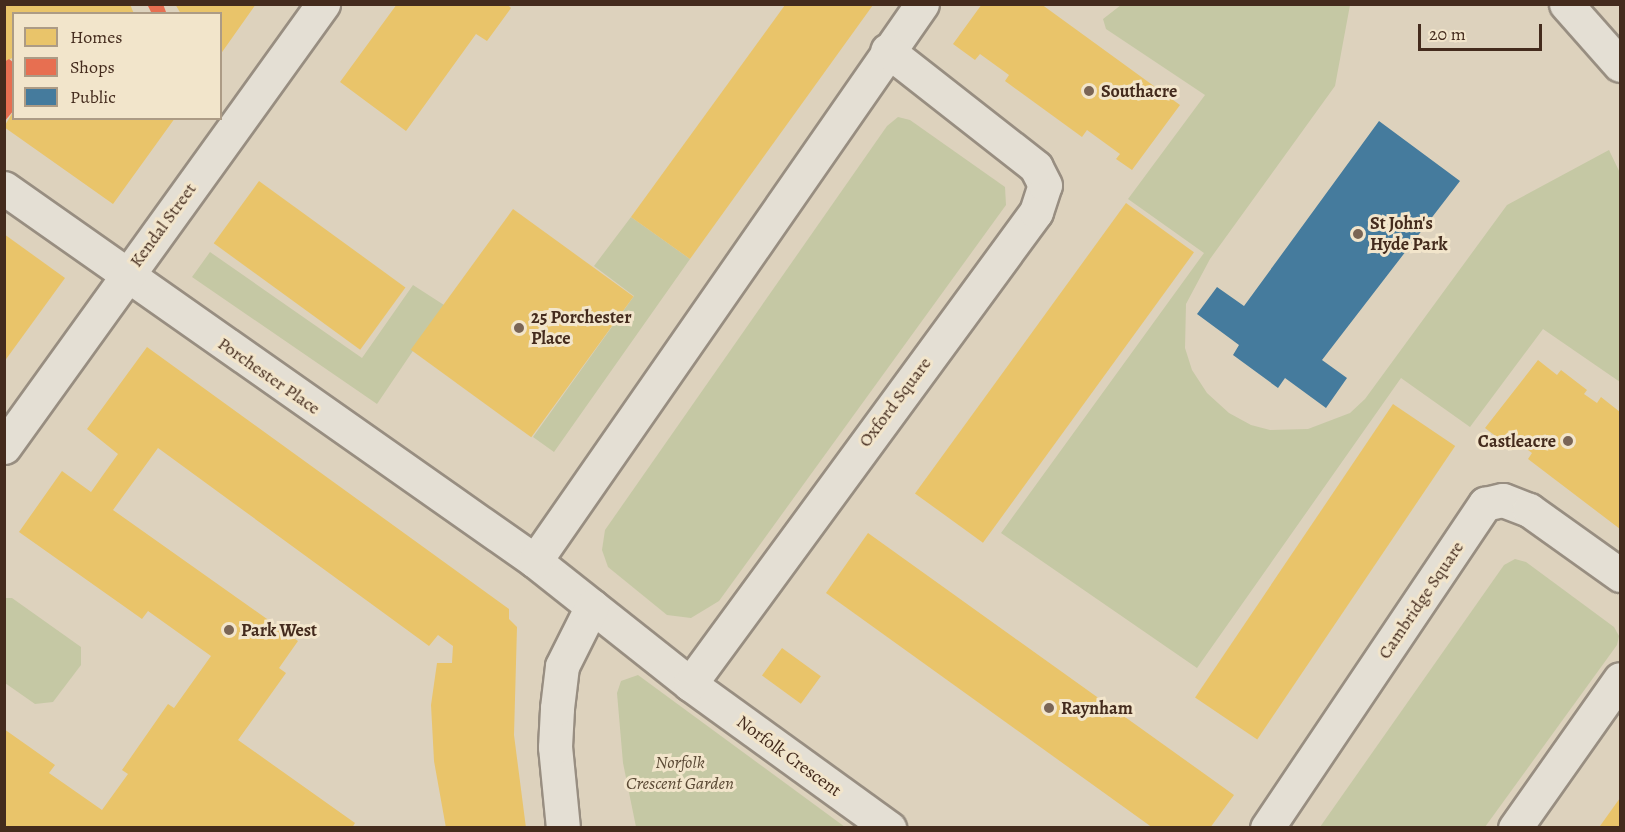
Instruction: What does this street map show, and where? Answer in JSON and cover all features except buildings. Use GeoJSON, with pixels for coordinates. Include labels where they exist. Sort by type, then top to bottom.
{"type":"FeatureCollection","features":[{"type":"Feature","properties":{"kind":"street","name":"Kendal Street"},"geometry":{"type":"LineString","coordinates":[[4,447],[323,4]]}},
{"type":"Feature","properties":{"kind":"street"},"geometry":{"type":"LineString","coordinates":[[535,561],[887,50],[922,4]]}},
{"type":"Feature","properties":{"kind":"street"},"geometry":{"type":"LineString","coordinates":[[1566,4],[1620,65]]}},
{"type":"Feature","properties":{"kind":"street","name":"Oxford Square"},"geometry":{"type":"LineString","coordinates":[[690,684],[1036,212],[1045,185],[1036,167],[887,50]]}},
{"type":"Feature","properties":{"kind":"street","name":"Porchester Place"},"geometry":{"type":"LineString","coordinates":[[4,188],[126,276],[535,561],[592,606]]}},
{"type":"Feature","properties":{"kind":"street","name":"Cambridge Square"},"geometry":{"type":"LineString","coordinates":[[1267,828],[1485,504],[1503,500],[1530,510],[1620,575]]}},
{"type":"Feature","properties":{"kind":"street"},"geometry":{"type":"LineString","coordinates":[[563,828],[555,747],[562,666],[592,606],[690,684]]}},
{"type":"Feature","properties":{"kind":"street"},"geometry":{"type":"LineString","coordinates":[[1515,828],[1620,680]]}},
{"type":"Feature","properties":{"kind":"street","name":"Norfolk Crescent"},"geometry":{"type":"LineString","coordinates":[[690,684],[889,828]]}},
{"type":"Feature","properties":{"kind":"green space"},"geometry":{"type":"Polygon","coordinates":[[[1121,5],[1350,5],[1335,86],[1210,259],[1186,304],[1185,348],[1192,370],[1207,393],[1229,413],[1251,425],[1270,430],[1308,429],[1350,413],[1365,399],[1507,205],[1609,150],[1620,173],[1620,382],[1543,329],[1470,427],[1401,378],[1197,668],[1001,533],[1204,253],[1128,199],[1205,95],[1106,29],[1103,19],[1121,5]]]}},
{"type":"Feature","properties":{"kind":"green space"},"geometry":{"type":"Polygon","coordinates":[[[898,117],[910,120],[1005,187],[1006,205],[719,601],[691,618],[667,615],[608,567],[602,550],[605,530],[887,126],[898,117]]]}},
{"type":"Feature","properties":{"kind":"green space"},"geometry":{"type":"Polygon","coordinates":[[[631,217],[690,259],[554,452],[533,437],[634,296],[594,266],[631,217]]]}},
{"type":"Feature","properties":{"kind":"green space"},"geometry":{"type":"Polygon","coordinates":[[[210,252],[362,358],[413,285],[444,305],[377,404],[192,277],[210,252]]]}},
{"type":"Feature","properties":{"kind":"green space"},"geometry":{"type":"Polygon","coordinates":[[[1515,559],[1526,562],[1614,627],[1619,636],[1617,645],[1485,827],[1320,827],[1504,565],[1515,559]]]}},
{"type":"Feature","properties":{"kind":"green space"},"geometry":{"type":"Polygon","coordinates":[[[5,598],[12,598],[81,647],[81,665],[53,702],[35,704],[5,683],[5,598]]]}},
{"type":"Feature","properties":{"kind":"green space","name":"Norfolk Crescent Garden"},"geometry":{"type":"Polygon","coordinates":[[[638,675],[845,827],[636,827],[623,763],[617,693],[621,681],[638,675]]]}},
{"type":"Feature","properties":{"kind":"place","name":"Southacre"},"geometry":{"type":"Point","coordinates":[1089,91]}},
{"type":"Feature","properties":{"kind":"place","name":"St John's Hyde Park"},"geometry":{"type":"Point","coordinates":[1358,234]}},
{"type":"Feature","properties":{"kind":"place","name":"25 Porchester Place"},"geometry":{"type":"Point","coordinates":[519,328]}},
{"type":"Feature","properties":{"kind":"place","name":"Castleacre"},"geometry":{"type":"Point","coordinates":[1568,441]}},
{"type":"Feature","properties":{"kind":"place","name":"Park West"},"geometry":{"type":"Point","coordinates":[229,630]}},
{"type":"Feature","properties":{"kind":"place","name":"Raynham"},"geometry":{"type":"Point","coordinates":[1049,708]}}]}
